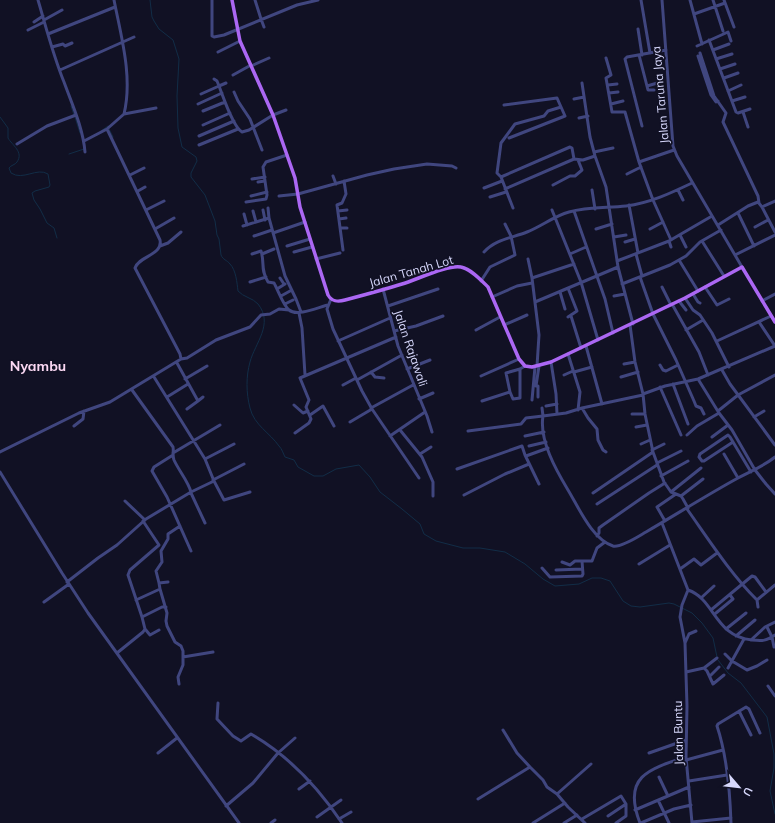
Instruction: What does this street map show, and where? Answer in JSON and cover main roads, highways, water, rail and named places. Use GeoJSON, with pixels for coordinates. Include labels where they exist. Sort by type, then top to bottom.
{"type":"FeatureCollection","features":[{"type":"Feature","properties":{"kind":"main road","name":"Jalan Tanah Lot"},"geometry":{"type":"LineString","coordinates":[[232,0],[240,41],[273,115],[297,183],[298,194],[312,247],[328,295],[331,299],[340,302],[456,267],[467,269],[488,287],[500,317],[520,359],[525,366],[537,366],[551,362],[653,314],[742,267],[775,322]]}},
{"type":"Feature","properties":{"kind":"waterway"},"geometry":{"type":"LineString","coordinates":[[150,0],[152,17],[159,29],[173,40],[179,59],[177,96],[178,128],[182,147],[196,157],[197,161],[191,173],[191,177],[205,195],[215,221],[221,255],[234,270],[238,291],[258,304],[264,319],[264,326],[252,355],[247,379],[247,391],[250,408],[255,419],[280,447],[285,457],[294,460],[298,467],[314,476],[323,476],[336,469],[359,465],[370,477],[380,492],[420,524],[424,534],[436,541],[463,548],[480,548],[505,552],[525,564],[543,579],[555,586],[579,584],[592,578],[601,578],[610,581],[623,601],[631,606],[640,607],[669,603],[674,604],[692,613],[702,623],[713,638],[717,657]]}},
{"type":"Feature","properties":{"kind":"waterway"},"geometry":{"type":"LineString","coordinates":[[71,106],[74,115]]}},
{"type":"Feature","properties":{"kind":"waterway"},"geometry":{"type":"LineString","coordinates":[[0,117],[8,128],[8,138],[17,149],[19,155],[17,162],[9,168],[11,173],[20,176],[39,172],[48,174],[49,187],[32,193],[34,200],[47,223],[54,228],[57,238]]}},
{"type":"Feature","properties":{"kind":"waterway"},"geometry":{"type":"LineString","coordinates":[[75,117],[80,133]]}},
{"type":"Feature","properties":{"kind":"waterway"},"geometry":{"type":"LineString","coordinates":[[101,131],[108,126]]}},
{"type":"Feature","properties":{"kind":"waterway"},"geometry":{"type":"LineString","coordinates":[[109,129],[113,137]]}},
{"type":"Feature","properties":{"kind":"waterway"},"geometry":{"type":"LineString","coordinates":[[69,154],[84,149]]}},
{"type":"Feature","properties":{"kind":"waterway"},"geometry":{"type":"LineString","coordinates":[[718,660],[728,673],[741,683],[767,717],[774,754],[774,768],[770,791],[775,814]]}},
{"type":"Feature","properties":{"kind":"district","name":"Nyambu"},"geometry":{"type":"Point","coordinates":[38,366]}}]}
